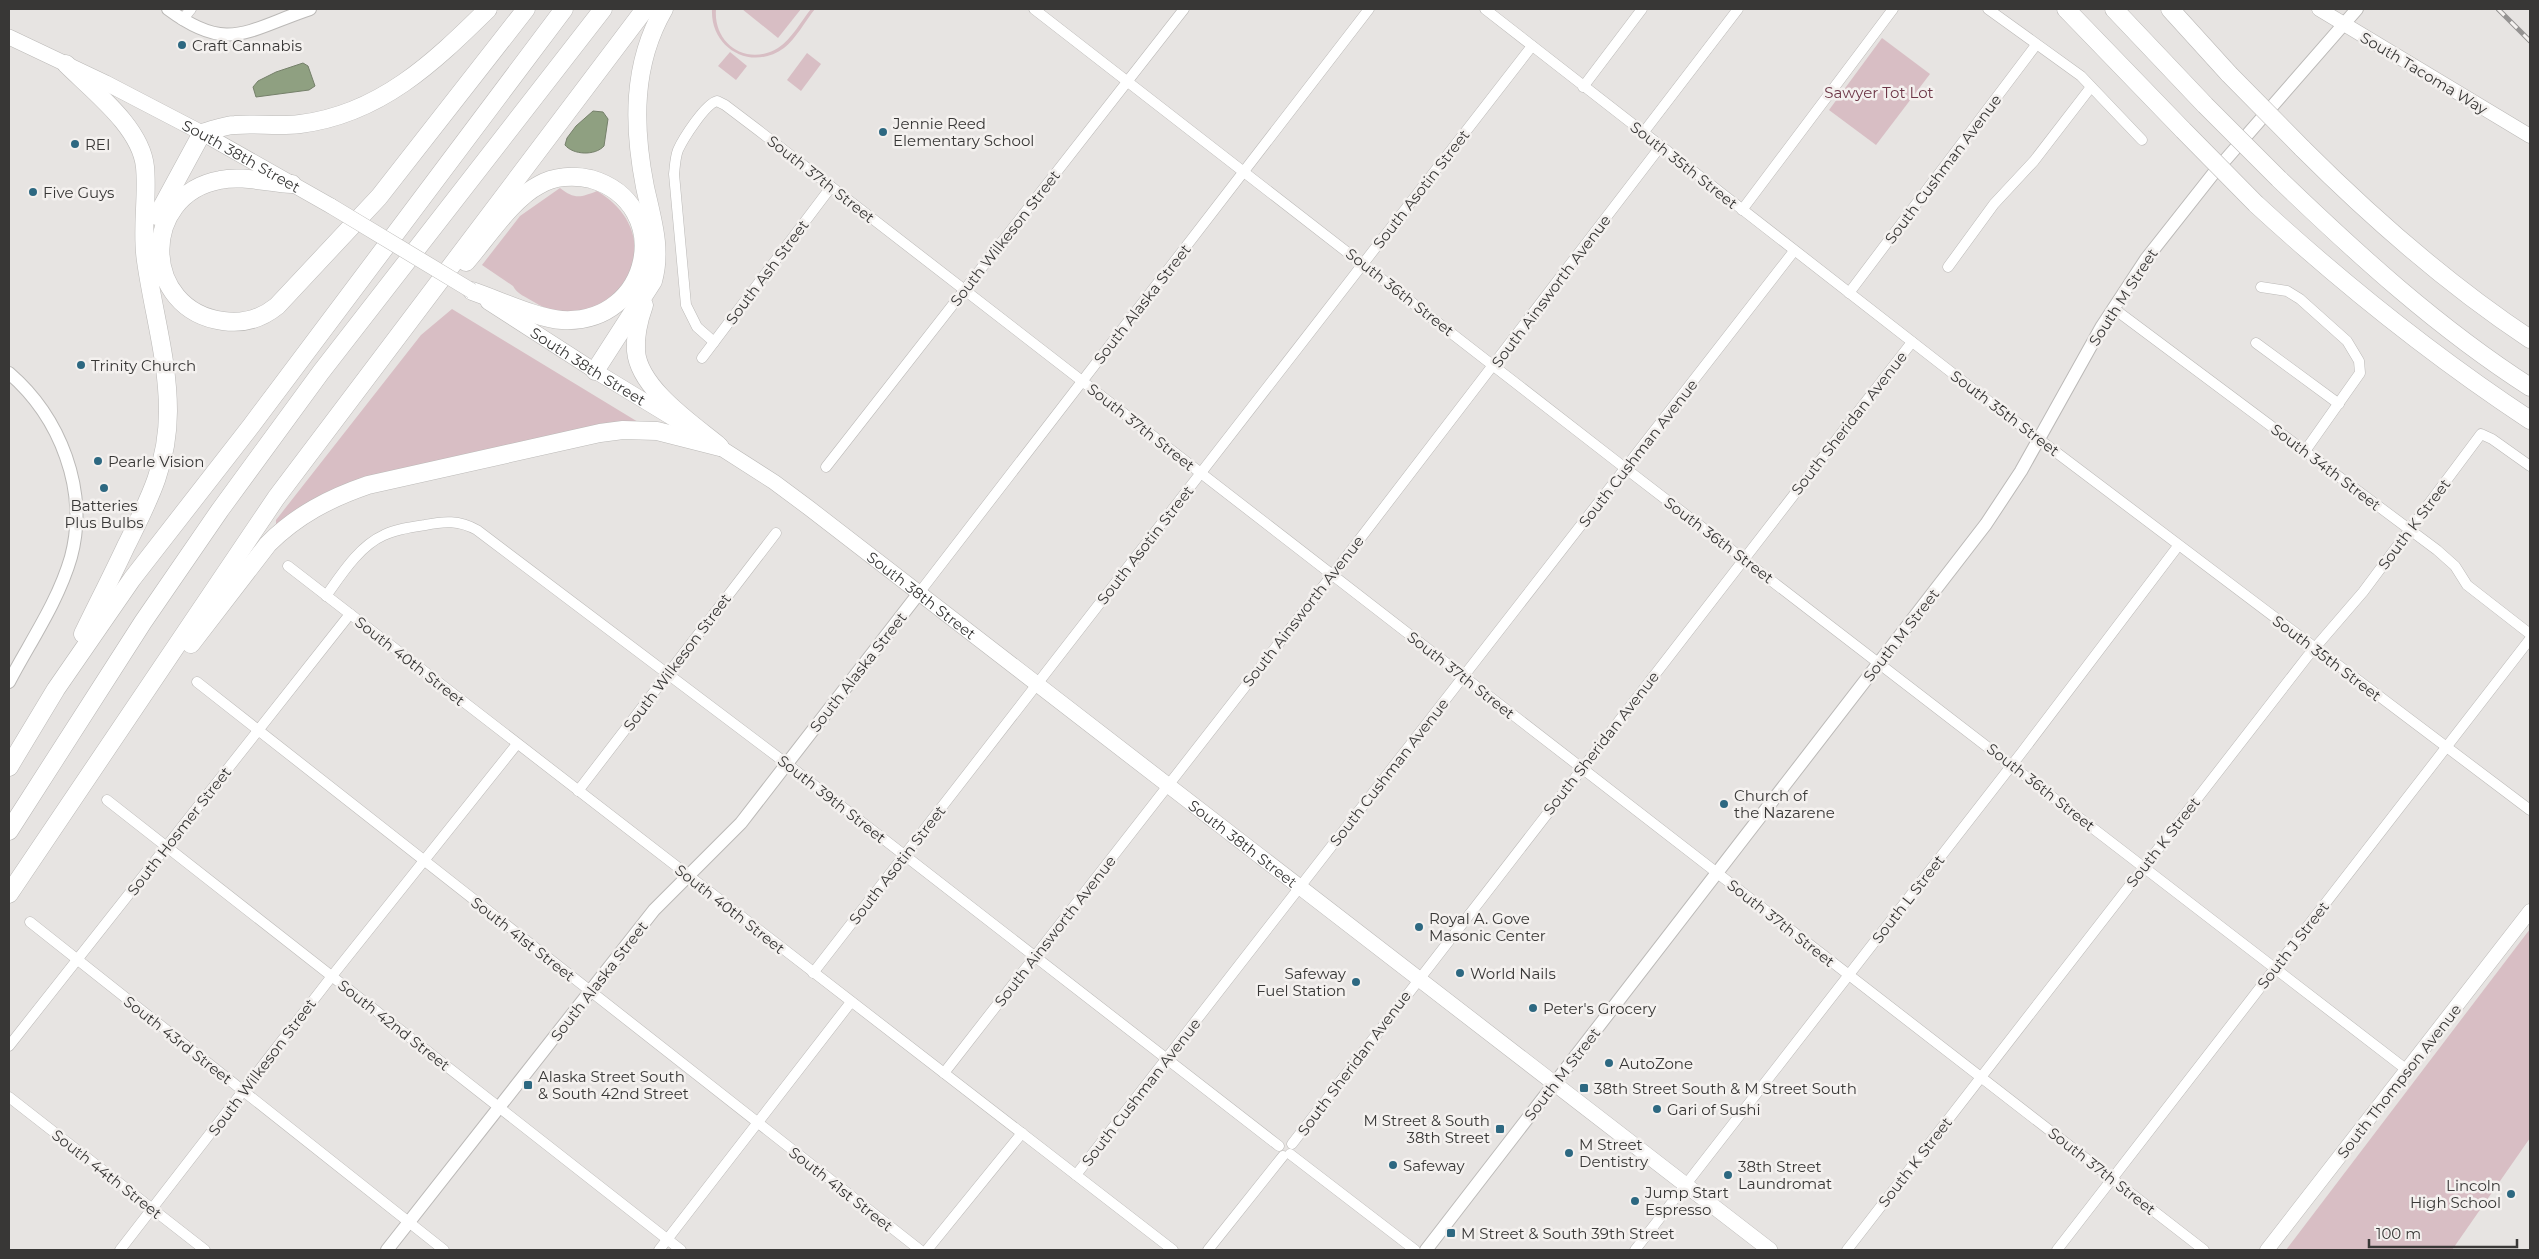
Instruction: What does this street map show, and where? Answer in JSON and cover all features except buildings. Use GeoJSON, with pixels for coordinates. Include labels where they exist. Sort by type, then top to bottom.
{"type":"FeatureCollection","features":[{"type":"Feature","properties":{"kind":"highway"},"geometry":{"type":"LineString","coordinates":[[146,264],[154,222],[202,133],[234,124],[275,127],[302,124],[368,106],[414,78],[450,47],[488,9]]}},
{"type":"Feature","properties":{"kind":"highway"},"geometry":{"type":"LineString","coordinates":[[292,184],[221,180],[196,188],[174,208],[167,219],[162,234],[161,262],[174,294],[185,305],[200,315],[230,322],[256,318],[276,306],[379,197],[526,9]]}},
{"type":"Feature","properties":{"kind":"highway"},"geometry":{"type":"LineString","coordinates":[[9,767],[56,689],[132,579],[256,418],[564,9]]}},
{"type":"Feature","properties":{"kind":"highway"},"geometry":{"type":"LineString","coordinates":[[9,832],[142,622],[220,510],[321,372],[603,9]]}},
{"type":"Feature","properties":{"kind":"highway"},"geometry":{"type":"LineString","coordinates":[[9,894],[276,498],[358,387],[646,9]]}},
{"type":"Feature","properties":{"kind":"highway"},"geometry":{"type":"LineString","coordinates":[[664,9],[645,52],[637,91],[639,144],[657,247],[653,281],[638,326],[636,352],[639,363],[658,392],[674,409],[720,447]]}},
{"type":"Feature","properties":{"kind":"highway"},"geometry":{"type":"LineString","coordinates":[[2066,9],[2256,204],[2325,267],[2385,316],[2478,385],[2530,420]]}},
{"type":"Feature","properties":{"kind":"highway"},"geometry":{"type":"LineString","coordinates":[[2114,9],[2205,105],[2279,179],[2371,266],[2476,349],[2530,387]]}},
{"type":"Feature","properties":{"kind":"highway"},"geometry":{"type":"LineString","coordinates":[[2170,9],[2224,68],[2341,188],[2430,266],[2530,339]]}},
{"type":"Feature","properties":{"kind":"highway"},"geometry":{"type":"LineString","coordinates":[[2186,9],[2224,68]]}},
{"type":"Feature","properties":{"kind":"highway"},"geometry":{"type":"LineString","coordinates":[[56,689],[151,498],[166,446],[167,393],[146,264],[144,243],[145,165],[140,147],[124,123],[66,64]]}},
{"type":"Feature","properties":{"kind":"highway"},"geometry":{"type":"LineString","coordinates":[[358,387],[519,200],[539,184],[554,179],[575,177],[603,184],[627,203],[642,231],[644,254],[635,284],[621,302],[594,317],[572,321],[548,318],[472,291]]}},
{"type":"Feature","properties":{"kind":"highway"},"geometry":{"type":"LineString","coordinates":[[595,371],[653,281]]}},
{"type":"Feature","properties":{"kind":"highway"},"geometry":{"type":"LineString","coordinates":[[80,789],[268,544],[283,529],[318,505],[368,485],[600,433],[643,430],[720,447]]}},
{"type":"Feature","properties":{"kind":"main road","name":"South Tacoma Way"},"geometry":{"type":"LineString","coordinates":[[2319,9],[2530,136]]}},
{"type":"Feature","properties":{"kind":"main road","name":"South 38th Street"},"geometry":{"type":"LineString","coordinates":[[9,37],[202,133],[331,206],[472,291],[595,371],[774,482],[1770,1250]]}},
{"type":"Feature","properties":{"kind":"main road","name":"South Thompson Avenue"},"geometry":{"type":"LineString","coordinates":[[2267,1250],[2530,911]]}},
{"type":"Feature","properties":{"kind":"street"},"geometry":{"type":"LineString","coordinates":[[168,9],[182,20],[204,32],[225,35],[241,33],[310,9]]}},
{"type":"Feature","properties":{"kind":"street"},"geometry":{"type":"LineString","coordinates":[[182,20],[191,9]]}},
{"type":"Feature","properties":{"kind":"street","name":"South 36th Street"},"geometry":{"type":"LineString","coordinates":[[1034,9],[1625,468],[2407,1070]]}},
{"type":"Feature","properties":{"kind":"street","name":"South Wilkeson Street"},"geometry":{"type":"LineString","coordinates":[[826,468],[1184,9]]}},
{"type":"Feature","properties":{"kind":"street","name":"South Alaska Street"},"geometry":{"type":"LineString","coordinates":[[388,1250],[650,915],[687,875],[734,832],[1369,9]]}},
{"type":"Feature","properties":{"kind":"street","name":"South 35th Street"},"geometry":{"type":"LineString","coordinates":[[1485,9],[1849,294],[2038,439],[2530,810]]}},
{"type":"Feature","properties":{"kind":"street"},"geometry":{"type":"LineString","coordinates":[[1584,87],[1642,9]]}},
{"type":"Feature","properties":{"kind":"street"},"geometry":{"type":"LineString","coordinates":[[1643,133],[1738,9]]}},
{"type":"Feature","properties":{"kind":"street"},"geometry":{"type":"LineString","coordinates":[[1742,210],[1893,9]]}},
{"type":"Feature","properties":{"kind":"street"},"geometry":{"type":"LineString","coordinates":[[1988,9],[2081,76],[2142,140]]}},
{"type":"Feature","properties":{"kind":"street","name":"South M Street"},"geometry":{"type":"LineString","coordinates":[[1426,1250],[1880,664],[1986,524],[2038,439],[2113,308],[2146,259],[2193,198],[2343,23],[2358,9]]}},
{"type":"Feature","properties":{"kind":"street","name":"South Cushman Avenue"},"geometry":{"type":"LineString","coordinates":[[1849,294],[2036,45]]}},
{"type":"Feature","properties":{"kind":"street","name":"South Asotin Street"},"geometry":{"type":"LineString","coordinates":[[814,973],[1532,46]]}},
{"type":"Feature","properties":{"kind":"street"},"geometry":{"type":"LineString","coordinates":[[1948,267],[1994,204],[2034,161],[2091,87]]}},
{"type":"Feature","properties":{"kind":"street","name":"South 37th Street"},"geometry":{"type":"LineString","coordinates":[[714,342],[697,327],[686,305],[674,174],[677,155],[683,142],[704,110],[717,101],[725,105],[831,186],[1463,678],[2204,1250]]}},
{"type":"Feature","properties":{"kind":"street","name":"South Ainsworth Avenue"},"geometry":{"type":"LineString","coordinates":[[944,1073],[1494,366],[1660,147]]}},
{"type":"Feature","properties":{"kind":"street","name":"South Ash Street"},"geometry":{"type":"LineString","coordinates":[[702,358],[831,186]]}},
{"type":"Feature","properties":{"kind":"street","name":"South Cushman Avenue"},"geometry":{"type":"LineString","coordinates":[[1076,1175],[1794,251]]}},
{"type":"Feature","properties":{"kind":"street"},"geometry":{"type":"LineString","coordinates":[[2261,287],[2286,291],[2300,299],[2347,341],[2356,353],[2361,366],[2360,373],[2304,451]]}},
{"type":"Feature","properties":{"kind":"street","name":"South 34th Street"},"geometry":{"type":"LineString","coordinates":[[2113,308],[2448,559],[2469,586],[2530,634]]}},
{"type":"Feature","properties":{"kind":"street","name":"South Sheridan Avenue"},"geometry":{"type":"LineString","coordinates":[[1208,1250],[1912,342]]}},
{"type":"Feature","properties":{"kind":"street"},"geometry":{"type":"LineString","coordinates":[[2256,343],[2339,404]]}},
{"type":"Feature","properties":{"kind":"street"},"geometry":{"type":"LineString","coordinates":[[9,373],[34,397],[50,421],[64,449],[75,494],[75,531],[71,556],[54,601],[9,682]]}},
{"type":"Feature","properties":{"kind":"street","name":"South K Street"},"geometry":{"type":"LineString","coordinates":[[1847,1250],[2144,867],[2315,649],[2363,592],[2480,434],[2492,439],[2530,466]]}},
{"type":"Feature","properties":{"kind":"street","name":"South 39th Street"},"geometry":{"type":"LineString","coordinates":[[326,596],[362,552],[378,538],[413,527],[448,522],[461,523],[473,528],[494,541],[787,764],[1415,1250]]}},
{"type":"Feature","properties":{"kind":"street","name":"South Wilkeson Street"},"geometry":{"type":"LineString","coordinates":[[578,791],[776,533]]}},
{"type":"Feature","properties":{"kind":"street","name":"South L Street"},"geometry":{"type":"LineString","coordinates":[[1635,1250],[2012,765],[2178,546]]}},
{"type":"Feature","properties":{"kind":"street","name":"South 40th Street"},"geometry":{"type":"LineString","coordinates":[[288,566],[1173,1250]]}},
{"type":"Feature","properties":{"kind":"street","name":"South Hosmer Street"},"geometry":{"type":"LineString","coordinates":[[9,1046],[350,614]]}},
{"type":"Feature","properties":{"kind":"street","name":"South J Street"},"geometry":{"type":"LineString","coordinates":[[2057,1250],[2530,639]]}},
{"type":"Feature","properties":{"kind":"street","name":"South 41st Street"},"geometry":{"type":"LineString","coordinates":[[197,682],[590,993],[920,1250]]}},
{"type":"Feature","properties":{"kind":"street","name":"South Wilkeson Street"},"geometry":{"type":"LineString","coordinates":[[120,1250],[332,976],[517,744]]}},
{"type":"Feature","properties":{"kind":"street","name":"South 42nd Street"},"geometry":{"type":"LineString","coordinates":[[106,800],[168,846],[681,1250]]}},
{"type":"Feature","properties":{"kind":"street","name":"South 43rd Street"},"geometry":{"type":"LineString","coordinates":[[30,922],[444,1250]]}},
{"type":"Feature","properties":{"kind":"street"},"geometry":{"type":"LineString","coordinates":[[659,1250],[851,1002]]}},
{"type":"Feature","properties":{"kind":"street","name":"South 44th Street"},"geometry":{"type":"LineString","coordinates":[[9,1097],[206,1250]]}},
{"type":"Feature","properties":{"kind":"street"},"geometry":{"type":"LineString","coordinates":[[927,1250],[1022,1133]]}},
{"type":"Feature","properties":{"kind":"green space"},"geometry":{"type":"Polygon","coordinates":[[[712,9],[716,9],[720,33],[726,42],[734,49],[755,55],[778,48],[792,35],[811,9],[815,9],[784,48],[771,55],[759,58],[735,52],[725,45],[713,23],[712,9]]]}},
{"type":"Feature","properties":{"kind":"green space"},"geometry":{"type":"Polygon","coordinates":[[[742,9],[801,9],[778,38],[742,9]]]}},
{"type":"Feature","properties":{"kind":"green space","name":"Sawyer Tot Lot"},"geometry":{"type":"Polygon","coordinates":[[[1882,38],[1930,74],[1876,145],[1829,110],[1882,38]]]}},
{"type":"Feature","properties":{"kind":"green space"},"geometry":{"type":"Polygon","coordinates":[[[730,52],[747,66],[736,80],[718,66],[730,52]]]}},
{"type":"Feature","properties":{"kind":"green space"},"geometry":{"type":"Polygon","coordinates":[[[807,53],[821,64],[801,91],[787,80],[807,53]]]}},
{"type":"Feature","properties":{"kind":"green space"},"geometry":{"type":"Polygon","coordinates":[[[560,188],[573,196],[586,195],[597,191],[621,212],[633,236],[634,260],[625,282],[609,300],[587,311],[562,312],[534,302],[482,265],[520,216],[560,188]]]}},
{"type":"Feature","properties":{"kind":"green space"},"geometry":{"type":"Polygon","coordinates":[[[452,309],[643,425],[605,425],[363,477],[292,512],[276,528],[276,520],[421,335],[452,309]]]}},
{"type":"Feature","properties":{"kind":"green space"},"geometry":{"type":"Polygon","coordinates":[[[2530,929],[2530,1138],[2452,1250],[2286,1250],[2530,929]]]}},
{"type":"Feature","properties":{"kind":"shaded area"},"geometry":{"type":"Polygon","coordinates":[[[303,63],[308,66],[315,86],[309,90],[256,97],[253,87],[258,81],[276,72],[303,63]]]}},
{"type":"Feature","properties":{"kind":"shaded area"},"geometry":{"type":"Polygon","coordinates":[[[593,111],[603,112],[608,119],[604,146],[590,153],[573,151],[565,145],[567,138],[576,126],[593,111]]]}},
{"type":"Feature","properties":{"kind":"railway"},"geometry":{"type":"LineString","coordinates":[[2498,9],[2530,41]]}},
{"type":"Feature","properties":{"kind":"place","name":"Craft Cannabis"},"geometry":{"type":"Point","coordinates":[182,45]}},
{"type":"Feature","properties":{"kind":"place","name":"Jennie Reed Elementary School"},"geometry":{"type":"Point","coordinates":[883,132]}},
{"type":"Feature","properties":{"kind":"place","name":"REI"},"geometry":{"type":"Point","coordinates":[75,144]}},
{"type":"Feature","properties":{"kind":"place","name":"Five Guys"},"geometry":{"type":"Point","coordinates":[33,192]}},
{"type":"Feature","properties":{"kind":"place","name":"Trinity Church"},"geometry":{"type":"Point","coordinates":[81,365]}},
{"type":"Feature","properties":{"kind":"place","name":"Pearle Vision"},"geometry":{"type":"Point","coordinates":[98,461]}},
{"type":"Feature","properties":{"kind":"place","name":"Batteries Plus Bulbs"},"geometry":{"type":"Point","coordinates":[104,488]}},
{"type":"Feature","properties":{"kind":"place","name":"Church of the Nazarene"},"geometry":{"type":"Point","coordinates":[1724,804]}},
{"type":"Feature","properties":{"kind":"place","name":"Royal A. Gove Masonic Center"},"geometry":{"type":"Point","coordinates":[1419,927]}},
{"type":"Feature","properties":{"kind":"place","name":"World Nails"},"geometry":{"type":"Point","coordinates":[1460,973]}},
{"type":"Feature","properties":{"kind":"place","name":"Safeway Fuel Station"},"geometry":{"type":"Point","coordinates":[1356,982]}},
{"type":"Feature","properties":{"kind":"place","name":"Peter's Grocery"},"geometry":{"type":"Point","coordinates":[1533,1008]}},
{"type":"Feature","properties":{"kind":"place","name":"AutoZone"},"geometry":{"type":"Point","coordinates":[1609,1063]}},
{"type":"Feature","properties":{"kind":"place","name":"Alaska Street South & South 42nd Street"},"geometry":{"type":"Point","coordinates":[528,1085]}},
{"type":"Feature","properties":{"kind":"place","name":"38th Street South & M Street South"},"geometry":{"type":"Point","coordinates":[1584,1088]}},
{"type":"Feature","properties":{"kind":"place","name":"Gari of Sushi"},"geometry":{"type":"Point","coordinates":[1657,1109]}},
{"type":"Feature","properties":{"kind":"place","name":"M Street & South 38th Street"},"geometry":{"type":"Point","coordinates":[1500,1129]}},
{"type":"Feature","properties":{"kind":"place","name":"M Street Dentistry"},"geometry":{"type":"Point","coordinates":[1569,1153]}},
{"type":"Feature","properties":{"kind":"place","name":"Safeway"},"geometry":{"type":"Point","coordinates":[1393,1165]}},
{"type":"Feature","properties":{"kind":"place","name":"38th Street Laundromat"},"geometry":{"type":"Point","coordinates":[1728,1175]}},
{"type":"Feature","properties":{"kind":"place","name":"Lincoln High School"},"geometry":{"type":"Point","coordinates":[2511,1194]}},
{"type":"Feature","properties":{"kind":"place","name":"Jump Start Espresso"},"geometry":{"type":"Point","coordinates":[1635,1201]}},
{"type":"Feature","properties":{"kind":"place","name":"M Street & South 39th Street"},"geometry":{"type":"Point","coordinates":[1451,1233]}}]}
